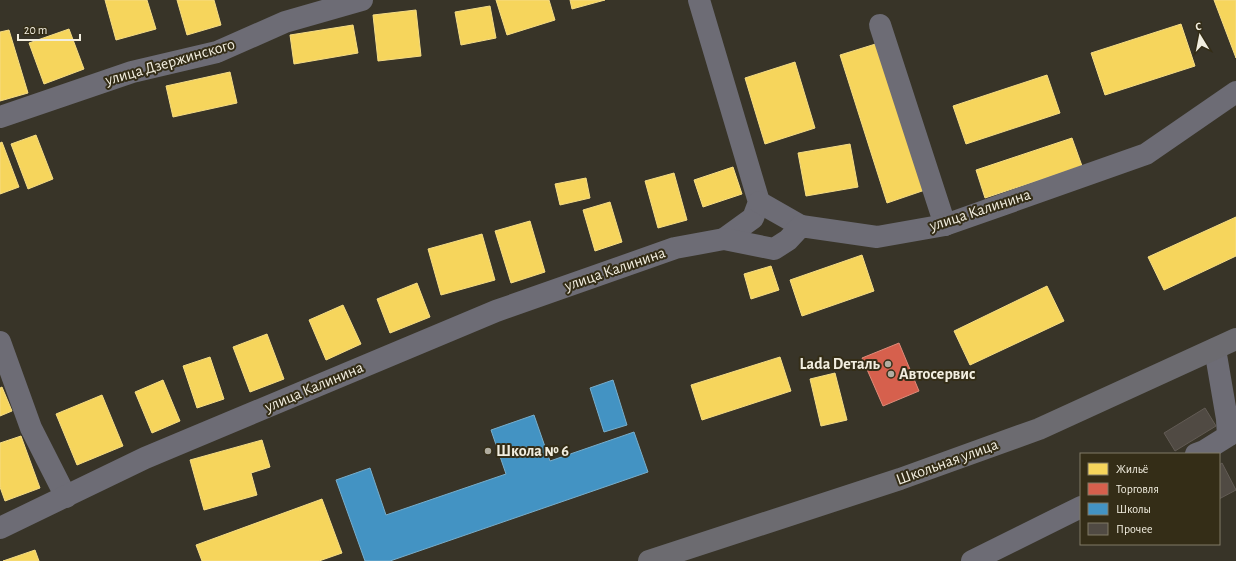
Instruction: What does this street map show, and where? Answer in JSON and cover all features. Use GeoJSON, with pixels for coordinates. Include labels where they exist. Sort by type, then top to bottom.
{"type":"FeatureCollection","features":[{"type":"Feature","properties":{"kind":"main road","name":"Школьная улица"},"geometry":{"type":"LineString","coordinates":[[649,561],[900,479],[1039,429],[1236,339]]}},
{"type":"Feature","properties":{"kind":"street","name":"улица Дзержинского"},"geometry":{"type":"LineString","coordinates":[[0,117],[132,72],[217,52],[285,22],[362,0]]}},
{"type":"Feature","properties":{"kind":"street"},"geometry":{"type":"LineString","coordinates":[[699,0],[759,202],[753,218],[724,239]]}},
{"type":"Feature","properties":{"kind":"street"},"geometry":{"type":"LineString","coordinates":[[880,25],[945,225]]}},
{"type":"Feature","properties":{"kind":"street","name":"улица Калинина"},"geometry":{"type":"LineString","coordinates":[[0,528],[145,458],[496,311],[675,248],[724,239],[774,249],[788,240],[801,226],[877,237],[945,225],[1146,154],[1236,92]]}},
{"type":"Feature","properties":{"kind":"street"},"geometry":{"type":"LineString","coordinates":[[759,202],[801,226]]}},
{"type":"Feature","properties":{"kind":"street"},"geometry":{"type":"LineString","coordinates":[[0,342],[32,428],[66,497]]}},
{"type":"Feature","properties":{"kind":"street"},"geometry":{"type":"LineString","coordinates":[[1199,453],[1228,436],[1227,419],[1215,349]]}},
{"type":"Feature","properties":{"kind":"street"},"geometry":{"type":"LineString","coordinates":[[972,561],[1080,507]]}},
{"type":"Feature","properties":{"kind":"building: Жильё"},"geometry":{"type":"Polygon","coordinates":[[[105,0],[147,0],[156,29],[116,40],[105,0]]]}},
{"type":"Feature","properties":{"kind":"building: Жильё"},"geometry":{"type":"Polygon","coordinates":[[[177,0],[214,0],[221,25],[187,35],[177,0]]]}},
{"type":"Feature","properties":{"kind":"building: Жильё"},"geometry":{"type":"Polygon","coordinates":[[[496,0],[549,0],[555,20],[507,35],[496,0]]]}},
{"type":"Feature","properties":{"kind":"building: Жильё"},"geometry":{"type":"Polygon","coordinates":[[[570,0],[605,0],[572,9],[570,0]]]}},
{"type":"Feature","properties":{"kind":"building: Жильё"},"geometry":{"type":"Polygon","coordinates":[[[1214,0],[1236,0],[1236,58],[1214,0]]]}},
{"type":"Feature","properties":{"kind":"building: Жильё"},"geometry":{"type":"Polygon","coordinates":[[[490,6],[496,38],[461,45],[455,12],[490,6]]]}},
{"type":"Feature","properties":{"kind":"building: Жильё"},"geometry":{"type":"Polygon","coordinates":[[[416,10],[421,56],[378,61],[373,15],[416,10]]]}},
{"type":"Feature","properties":{"kind":"building: Жильё"},"geometry":{"type":"Polygon","coordinates":[[[1181,24],[1195,66],[1105,95],[1091,53],[1181,24]]]}},
{"type":"Feature","properties":{"kind":"building: Жильё"},"geometry":{"type":"Polygon","coordinates":[[[353,25],[358,53],[294,64],[290,35],[353,25]]]}},
{"type":"Feature","properties":{"kind":"building: Жильё"},"geometry":{"type":"Polygon","coordinates":[[[69,29],[84,69],[44,84],[29,43],[69,29]]]}},
{"type":"Feature","properties":{"kind":"building: Жильё"},"geometry":{"type":"Polygon","coordinates":[[[9,30],[28,93],[0,101],[0,32],[9,30]]]}},
{"type":"Feature","properties":{"kind":"building: Жильё"},"geometry":{"type":"Polygon","coordinates":[[[882,42],[928,189],[887,203],[840,55],[882,42]]]}},
{"type":"Feature","properties":{"kind":"building: Жильё"},"geometry":{"type":"Polygon","coordinates":[[[795,62],[815,128],[765,144],[745,78],[795,62]]]}},
{"type":"Feature","properties":{"kind":"building: Жильё"},"geometry":{"type":"Polygon","coordinates":[[[230,72],[237,103],[173,117],[166,86],[230,72]]]}},
{"type":"Feature","properties":{"kind":"building: Жильё"},"geometry":{"type":"Polygon","coordinates":[[[1047,75],[1060,113],[966,144],[953,106],[1047,75]]]}},
{"type":"Feature","properties":{"kind":"building: Жильё"},"geometry":{"type":"Polygon","coordinates":[[[36,135],[53,179],[28,189],[11,144],[36,135]]]}},
{"type":"Feature","properties":{"kind":"building: Жильё"},"geometry":{"type":"Polygon","coordinates":[[[1072,138],[1082,166],[985,198],[976,170],[1072,138]]]}},
{"type":"Feature","properties":{"kind":"building: Жильё"},"geometry":{"type":"Polygon","coordinates":[[[2,142],[19,187],[0,194],[0,143],[2,142]]]}},
{"type":"Feature","properties":{"kind":"building: Жильё"},"geometry":{"type":"Polygon","coordinates":[[[850,144],[858,187],[806,196],[798,153],[850,144]]]}},
{"type":"Feature","properties":{"kind":"building: Жильё"},"geometry":{"type":"Polygon","coordinates":[[[733,167],[742,194],[703,207],[694,180],[733,167]]]}},
{"type":"Feature","properties":{"kind":"building: Жильё"},"geometry":{"type":"Polygon","coordinates":[[[674,173],[687,220],[658,228],[645,181],[674,173]]]}},
{"type":"Feature","properties":{"kind":"building: Жильё"},"geometry":{"type":"Polygon","coordinates":[[[586,178],[590,198],[560,205],[555,184],[586,178]]]}},
{"type":"Feature","properties":{"kind":"building: Жильё"},"geometry":{"type":"Polygon","coordinates":[[[610,202],[622,242],[595,251],[583,210],[610,202]]]}},
{"type":"Feature","properties":{"kind":"building: Жильё"},"geometry":{"type":"Polygon","coordinates":[[[1236,217],[1236,256],[1164,290],[1148,257],[1236,217]]]}},
{"type":"Feature","properties":{"kind":"building: Жильё"},"geometry":{"type":"Polygon","coordinates":[[[530,221],[545,272],[511,283],[495,231],[530,221]]]}},
{"type":"Feature","properties":{"kind":"building: Жильё"},"geometry":{"type":"Polygon","coordinates":[[[482,234],[495,280],[441,295],[428,249],[482,234]]]}},
{"type":"Feature","properties":{"kind":"building: Жильё"},"geometry":{"type":"Polygon","coordinates":[[[862,255],[874,291],[802,316],[790,280],[862,255]]]}},
{"type":"Feature","properties":{"kind":"building: Жильё"},"geometry":{"type":"Polygon","coordinates":[[[771,266],[779,290],[751,299],[744,274],[771,266]]]}},
{"type":"Feature","properties":{"kind":"building: Жильё"},"geometry":{"type":"Polygon","coordinates":[[[417,283],[430,317],[390,333],[377,299],[417,283]]]}},
{"type":"Feature","properties":{"kind":"building: Жильё"},"geometry":{"type":"Polygon","coordinates":[[[1047,286],[1064,321],[970,365],[954,331],[1047,286]]]}},
{"type":"Feature","properties":{"kind":"building: Жильё"},"geometry":{"type":"Polygon","coordinates":[[[343,305],[361,344],[326,360],[309,320],[343,305]]]}},
{"type":"Feature","properties":{"kind":"building: Жильё"},"geometry":{"type":"Polygon","coordinates":[[[267,334],[284,379],[250,392],[233,347],[267,334]]]}},
{"type":"Feature","properties":{"kind":"building: Жильё"},"geometry":{"type":"Polygon","coordinates":[[[210,357],[224,399],[197,408],[183,366],[210,357]]]}},
{"type":"Feature","properties":{"kind":"building: Жильё"},"geometry":{"type":"Polygon","coordinates":[[[780,357],[791,391],[702,420],[691,385],[780,357]]]}},
{"type":"Feature","properties":{"kind":"building: Жильё"},"geometry":{"type":"Polygon","coordinates":[[[835,373],[847,420],[821,426],[810,379],[835,373]]]}},
{"type":"Feature","properties":{"kind":"building: Жильё"},"geometry":{"type":"Polygon","coordinates":[[[163,380],[180,421],[152,433],[135,392],[163,380]]]}},
{"type":"Feature","properties":{"kind":"building: Жильё"},"geometry":{"type":"Polygon","coordinates":[[[2,387],[12,411],[0,416],[0,388],[2,387]]]}},
{"type":"Feature","properties":{"kind":"building: Жильё"},"geometry":{"type":"Polygon","coordinates":[[[102,395],[123,446],[77,465],[56,414],[102,395]]]}},
{"type":"Feature","properties":{"kind":"building: Жильё"},"geometry":{"type":"Polygon","coordinates":[[[21,436],[40,488],[5,501],[0,487],[0,443],[21,436]]]}},
{"type":"Feature","properties":{"kind":"building: Жильё"},"geometry":{"type":"Polygon","coordinates":[[[262,440],[270,467],[251,473],[257,495],[204,510],[190,460],[262,440]]]}},
{"type":"Feature","properties":{"kind":"building: Жильё"},"geometry":{"type":"Polygon","coordinates":[[[322,499],[342,553],[319,561],[202,561],[196,545],[322,499]]]}},
{"type":"Feature","properties":{"kind":"building: Жильё"},"geometry":{"type":"Polygon","coordinates":[[[35,550],[39,561],[3,561],[35,550]]]}},
{"type":"Feature","properties":{"kind":"building: Торговля","name":"Автосервис"},"geometry":{"type":"Polygon","coordinates":[[[899,343],[919,391],[883,406],[862,358],[899,343]]]}},
{"type":"Feature","properties":{"kind":"building: Школы"},"geometry":{"type":"Polygon","coordinates":[[[613,380],[627,425],[604,432],[590,388],[613,380]]]}},
{"type":"Feature","properties":{"kind":"building: Школы"},"geometry":{"type":"Polygon","coordinates":[[[534,415],[550,461],[634,432],[648,472],[390,561],[365,561],[336,480],[370,468],[386,515],[506,474],[491,430],[534,415]]]}},
{"type":"Feature","properties":{"kind":"building: Прочее"},"geometry":{"type":"Polygon","coordinates":[[[1205,408],[1216,426],[1175,451],[1164,433],[1205,408]]]}},
{"type":"Feature","properties":{"kind":"building: Прочее"},"geometry":{"type":"Polygon","coordinates":[[[1222,463],[1236,490],[1220,498],[1220,464],[1222,463]]]}},
{"type":"Feature","properties":{"kind":"place","name":"Lada Dеталь"},"geometry":{"type":"Point","coordinates":[888,364]}},
{"type":"Feature","properties":{"kind":"place","name":"Автосервис"},"geometry":{"type":"Point","coordinates":[891,374]}},
{"type":"Feature","properties":{"kind":"place","name":"Школа № 6"},"geometry":{"type":"Point","coordinates":[488,451]}}]}
